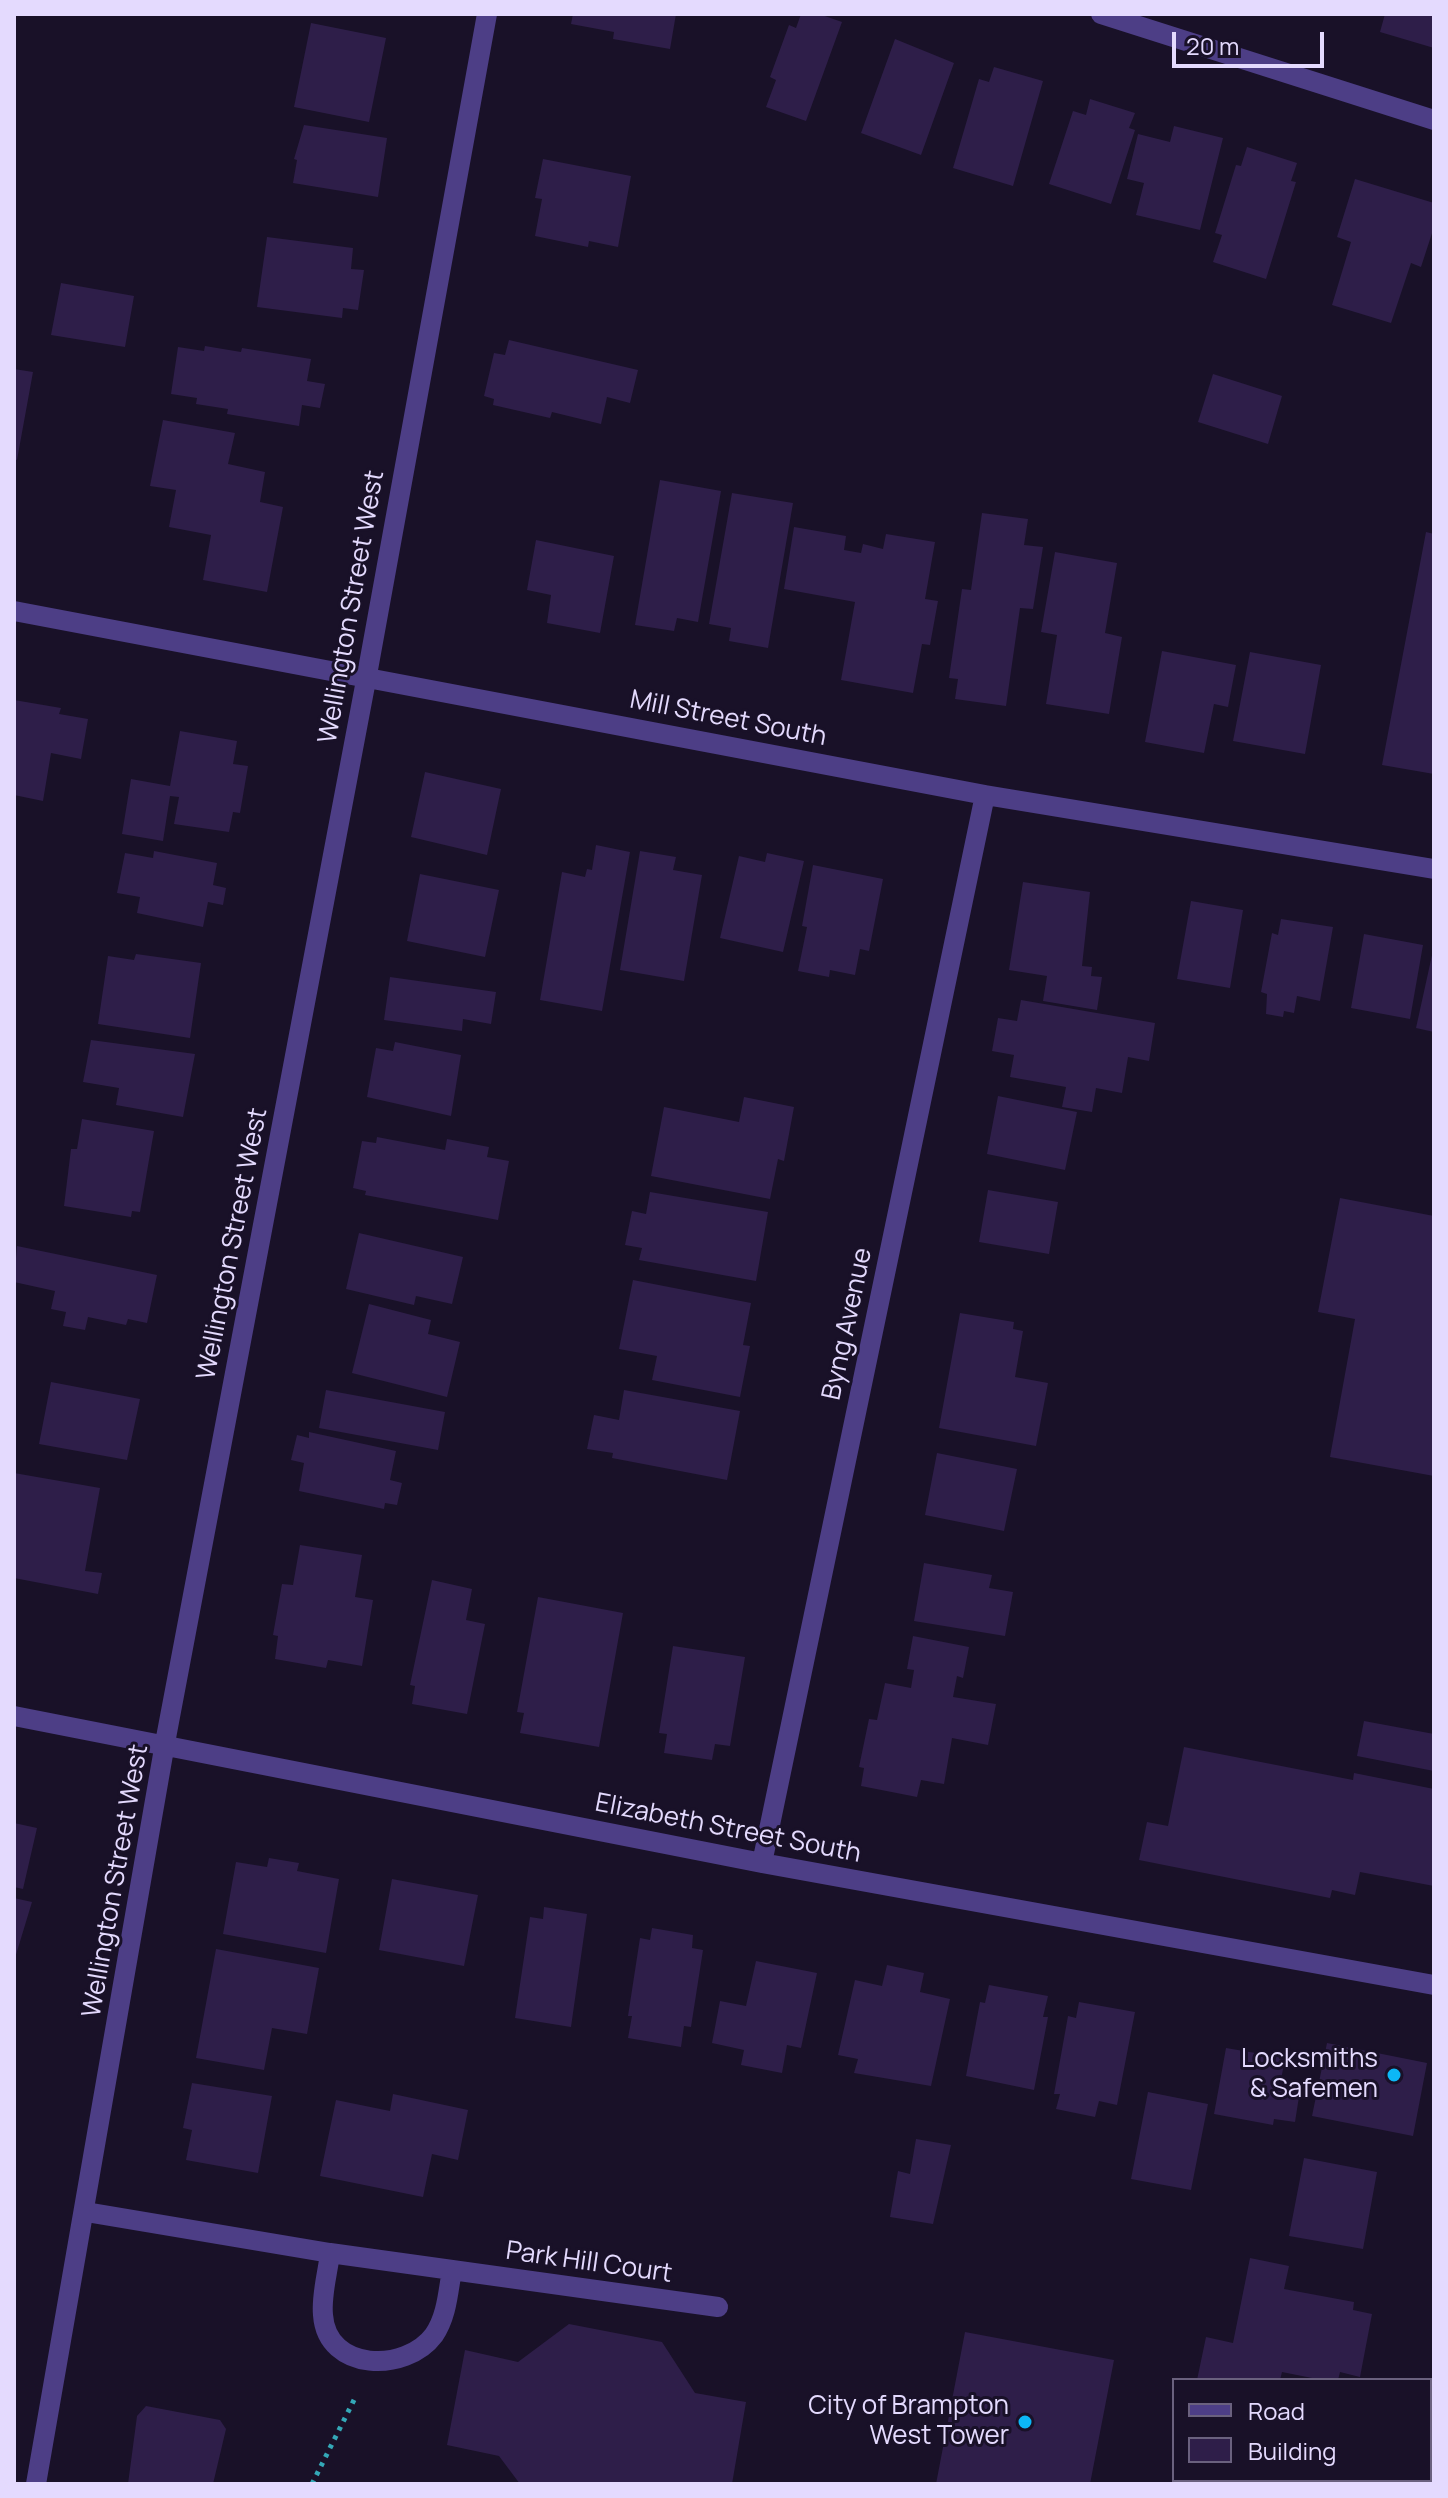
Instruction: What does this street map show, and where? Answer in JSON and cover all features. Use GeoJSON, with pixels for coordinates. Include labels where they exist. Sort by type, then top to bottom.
{"type":"FeatureCollection","features":[{"type":"Feature","properties":{"kind":"street","name":"Wellington Street West"},"geometry":{"type":"LineString","coordinates":[[36,2484],[86,2212],[165,1743],[367,675],[487,14]]}},
{"type":"Feature","properties":{"kind":"street"},"geometry":{"type":"LineString","coordinates":[[1101,14],[1434,120]]}},
{"type":"Feature","properties":{"kind":"street","name":"Mill Street South"},"geometry":{"type":"LineString","coordinates":[[14,611],[367,675],[985,795],[1434,869]]}},
{"type":"Feature","properties":{"kind":"street","name":"Byng Avenue"},"geometry":{"type":"LineString","coordinates":[[762,1863],[985,795]]}},
{"type":"Feature","properties":{"kind":"street","name":"Elizabeth Street South"},"geometry":{"type":"LineString","coordinates":[[14,1716],[165,1743],[762,1863],[1434,1985]]}},
{"type":"Feature","properties":{"kind":"street","name":"Park Hill Court"},"geometry":{"type":"LineString","coordinates":[[86,2212],[330,2253],[718,2307]]}},
{"type":"Feature","properties":{"kind":"street"},"geometry":{"type":"LineString","coordinates":[[330,2253],[323,2315],[326,2327],[340,2347],[369,2363],[389,2361],[431,2338],[443,2319],[452,2270]]}},
{"type":"Feature","properties":{"kind":"path"},"geometry":{"type":"LineString","coordinates":[[312,2484],[361,2388],[369,2363]]}},
{"type":"Feature","properties":{"kind":"building"},"geometry":{"type":"Polygon","coordinates":[[[573,14],[676,14],[670,49],[613,39],[614,32],[571,24],[573,14]]]}},
{"type":"Feature","properties":{"kind":"building"},"geometry":{"type":"Polygon","coordinates":[[[801,14],[819,14],[842,22],[806,121],[766,107],[776,80],[770,77],[789,25],[796,28],[801,14]]]}},
{"type":"Feature","properties":{"kind":"building"},"geometry":{"type":"Polygon","coordinates":[[[1385,14],[1434,14],[1434,48],[1380,32],[1385,14]]]}},
{"type":"Feature","properties":{"kind":"building"},"geometry":{"type":"Polygon","coordinates":[[[311,23],[386,38],[369,122],[294,107],[311,23]]]}},
{"type":"Feature","properties":{"kind":"building"},"geometry":{"type":"Polygon","coordinates":[[[895,39],[954,63],[921,155],[861,133],[895,39]]]}},
{"type":"Feature","properties":{"kind":"building"},"geometry":{"type":"Polygon","coordinates":[[[994,67],[1043,81],[1013,186],[953,168],[979,79],[989,82],[994,67]]]}},
{"type":"Feature","properties":{"kind":"building"},"geometry":{"type":"Polygon","coordinates":[[[1090,99],[1135,113],[1129,128],[1135,130],[1111,204],[1049,184],[1073,111],[1086,115],[1090,99]]]}},
{"type":"Feature","properties":{"kind":"building"},"geometry":{"type":"Polygon","coordinates":[[[304,125],[387,138],[378,197],[293,183],[297,160],[294,159],[304,125]]]}},
{"type":"Feature","properties":{"kind":"building"},"geometry":{"type":"Polygon","coordinates":[[[1174,126],[1223,138],[1200,230],[1136,215],[1144,183],[1127,179],[1138,134],[1170,142],[1174,126]]]}},
{"type":"Feature","properties":{"kind":"building"},"geometry":{"type":"Polygon","coordinates":[[[1247,147],[1297,163],[1291,181],[1296,182],[1266,279],[1213,262],[1222,235],[1215,233],[1236,165],[1241,166],[1247,147]]]}},
{"type":"Feature","properties":{"kind":"building"},"geometry":{"type":"Polygon","coordinates":[[[543,159],[631,176],[618,247],[589,241],[588,247],[535,236],[542,199],[535,198],[543,159]]]}},
{"type":"Feature","properties":{"kind":"building"},"geometry":{"type":"Polygon","coordinates":[[[1355,179],[1434,203],[1434,227],[1421,267],[1411,263],[1391,323],[1332,305],[1351,242],[1337,237],[1355,179]]]}},
{"type":"Feature","properties":{"kind":"building"},"geometry":{"type":"Polygon","coordinates":[[[267,237],[353,248],[351,269],[364,270],[358,310],[343,308],[342,318],[257,307],[267,237]]]}},
{"type":"Feature","properties":{"kind":"building"},"geometry":{"type":"Polygon","coordinates":[[[61,283],[134,296],[125,347],[51,335],[61,283]]]}},
{"type":"Feature","properties":{"kind":"building"},"geometry":{"type":"Polygon","coordinates":[[[509,340],[638,370],[630,403],[607,397],[601,424],[552,412],[550,418],[493,405],[494,399],[484,396],[494,353],[505,355],[509,340]]]}},
{"type":"Feature","properties":{"kind":"building"},"geometry":{"type":"Polygon","coordinates":[[[205,346],[241,352],[242,348],[311,359],[307,381],[325,384],[320,408],[302,405],[299,426],[227,414],[228,409],[196,404],[197,398],[171,394],[178,347],[204,351],[205,346]]]}},
{"type":"Feature","properties":{"kind":"building"},"geometry":{"type":"Polygon","coordinates":[[[14,369],[33,372],[17,460],[14,459],[14,369]]]}},
{"type":"Feature","properties":{"kind":"building"},"geometry":{"type":"Polygon","coordinates":[[[1213,374],[1282,396],[1268,444],[1198,422],[1213,374]]]}},
{"type":"Feature","properties":{"kind":"building"},"geometry":{"type":"Polygon","coordinates":[[[163,420],[235,433],[228,464],[265,472],[260,502],[283,507],[267,592],[203,580],[211,535],[169,527],[176,490],[150,486],[163,420]]]}},
{"type":"Feature","properties":{"kind":"building"},"geometry":{"type":"Polygon","coordinates":[[[660,480],[721,491],[698,622],[677,618],[674,631],[635,625],[660,480]]]}},
{"type":"Feature","properties":{"kind":"building"},"geometry":{"type":"Polygon","coordinates":[[[732,493],[793,503],[768,648],[729,641],[731,628],[709,624],[732,493]]]}},
{"type":"Feature","properties":{"kind":"building"},"geometry":{"type":"Polygon","coordinates":[[[982,513],[1028,519],[1024,545],[1043,547],[1033,609],[1020,608],[1006,706],[955,699],[958,679],[949,678],[962,589],[971,590],[982,513]]]}},
{"type":"Feature","properties":{"kind":"building"},"geometry":{"type":"Polygon","coordinates":[[[794,527],[846,536],[844,550],[861,553],[863,544],[883,549],[886,534],[935,542],[925,599],[938,601],[930,645],[922,644],[913,693],[841,680],[855,602],[784,589],[794,527]]]}},
{"type":"Feature","properties":{"kind":"building"},"geometry":{"type":"Polygon","coordinates":[[[1426,532],[1434,534],[1434,774],[1382,765],[1426,532]]]}},
{"type":"Feature","properties":{"kind":"building"},"geometry":{"type":"Polygon","coordinates":[[[536,540],[614,556],[600,633],[547,623],[551,595],[527,590],[536,540]]]}},
{"type":"Feature","properties":{"kind":"building"},"geometry":{"type":"Polygon","coordinates":[[[1055,552],[1117,563],[1105,633],[1122,637],[1109,714],[1046,704],[1057,635],[1041,632],[1055,552]]]}},
{"type":"Feature","properties":{"kind":"building"},"geometry":{"type":"Polygon","coordinates":[[[1162,651],[1236,665],[1228,707],[1214,704],[1204,753],[1145,742],[1162,651]]]}},
{"type":"Feature","properties":{"kind":"building"},"geometry":{"type":"Polygon","coordinates":[[[1250,652],[1321,665],[1305,754],[1233,741],[1250,652]]]}},
{"type":"Feature","properties":{"kind":"building"},"geometry":{"type":"Polygon","coordinates":[[[14,700],[61,708],[59,714],[88,719],[81,759],[51,753],[43,801],[14,795],[14,700]]]}},
{"type":"Feature","properties":{"kind":"building"},"geometry":{"type":"Polygon","coordinates":[[[180,731],[237,741],[233,764],[248,766],[240,813],[233,812],[229,832],[174,824],[179,797],[170,796],[163,841],[122,834],[131,779],[170,786],[180,731]]]}},
{"type":"Feature","properties":{"kind":"building"},"geometry":{"type":"Polygon","coordinates":[[[425,772],[501,789],[487,855],[411,837],[425,772]]]}},
{"type":"Feature","properties":{"kind":"building"},"geometry":{"type":"Polygon","coordinates":[[[596,845],[630,852],[602,1011],[540,1000],[562,872],[585,877],[587,869],[592,870],[596,845]]]}},
{"type":"Feature","properties":{"kind":"building"},"geometry":{"type":"Polygon","coordinates":[[[154,851],[217,863],[213,885],[226,888],[223,905],[208,902],[203,927],[137,913],[140,897],[117,893],[125,853],[153,858],[154,851]]]}},
{"type":"Feature","properties":{"kind":"building"},"geometry":{"type":"Polygon","coordinates":[[[640,851],[676,857],[673,870],[702,875],[684,981],[620,970],[640,851]]]}},
{"type":"Feature","properties":{"kind":"building"},"geometry":{"type":"Polygon","coordinates":[[[767,853],[804,861],[783,952],[720,938],[739,856],[765,862],[767,853]]]}},
{"type":"Feature","properties":{"kind":"building"},"geometry":{"type":"Polygon","coordinates":[[[813,865],[883,879],[869,951],[860,949],[855,975],[830,970],[829,977],[798,971],[807,927],[802,926],[813,865]]]}},
{"type":"Feature","properties":{"kind":"building"},"geometry":{"type":"Polygon","coordinates":[[[420,874],[499,890],[485,957],[407,941],[420,874]]]}},
{"type":"Feature","properties":{"kind":"building"},"geometry":{"type":"Polygon","coordinates":[[[1023,882],[1090,892],[1082,966],[1092,967],[1091,976],[1102,977],[1097,1010],[1043,1001],[1047,976],[1009,970],[1023,882]]]}},
{"type":"Feature","properties":{"kind":"building"},"geometry":{"type":"Polygon","coordinates":[[[1191,901],[1243,910],[1230,988],[1177,979],[1191,901]]]}},
{"type":"Feature","properties":{"kind":"building"},"geometry":{"type":"Polygon","coordinates":[[[1281,919],[1333,927],[1320,1001],[1297,996],[1294,1013],[1284,1011],[1283,1017],[1266,1014],[1267,994],[1261,992],[1272,933],[1278,935],[1281,919]]]}},
{"type":"Feature","properties":{"kind":"building"},"geometry":{"type":"Polygon","coordinates":[[[1364,934],[1423,945],[1410,1019],[1351,1008],[1364,934]]]}},
{"type":"Feature","properties":{"kind":"building"},"geometry":{"type":"Polygon","coordinates":[[[1434,946],[1434,1032],[1416,1028],[1434,946]]]}},
{"type":"Feature","properties":{"kind":"building"},"geometry":{"type":"Polygon","coordinates":[[[136,954],[201,963],[190,1038],[98,1024],[108,956],[134,960],[136,954]]]}},
{"type":"Feature","properties":{"kind":"building"},"geometry":{"type":"Polygon","coordinates":[[[390,977],[496,992],[491,1024],[463,1019],[462,1031],[384,1020],[390,977]]]}},
{"type":"Feature","properties":{"kind":"building"},"geometry":{"type":"Polygon","coordinates":[[[1021,1000],[1155,1023],[1149,1061],[1128,1057],[1122,1093],[1096,1088],[1092,1112],[1062,1107],[1066,1087],[1010,1077],[1014,1055],[992,1051],[998,1018],[1017,1021],[1021,1000]]]}},
{"type":"Feature","properties":{"kind":"building"},"geometry":{"type":"Polygon","coordinates":[[[91,1040],[195,1054],[183,1117],[116,1105],[119,1088],[83,1082],[91,1040]]]}},
{"type":"Feature","properties":{"kind":"building"},"geometry":{"type":"Polygon","coordinates":[[[395,1042],[461,1055],[451,1116],[367,1097],[376,1048],[393,1051],[395,1042]]]}},
{"type":"Feature","properties":{"kind":"building"},"geometry":{"type":"Polygon","coordinates":[[[998,1096],[1077,1112],[1065,1170],[987,1154],[998,1096]]]}},
{"type":"Feature","properties":{"kind":"building"},"geometry":{"type":"Polygon","coordinates":[[[744,1097],[794,1107],[784,1161],[778,1159],[770,1199],[651,1176],[664,1107],[739,1122],[744,1097]]]}},
{"type":"Feature","properties":{"kind":"building"},"geometry":{"type":"Polygon","coordinates":[[[82,1119],[154,1131],[140,1212],[132,1211],[131,1217],[64,1206],[71,1149],[77,1149],[82,1119]]]}},
{"type":"Feature","properties":{"kind":"building"},"geometry":{"type":"Polygon","coordinates":[[[377,1137],[445,1150],[447,1139],[489,1147],[487,1157],[509,1161],[498,1220],[365,1195],[366,1191],[353,1188],[362,1141],[376,1143],[377,1137]]]}},
{"type":"Feature","properties":{"kind":"building"},"geometry":{"type":"Polygon","coordinates":[[[988,1190],[1058,1202],[1049,1254],[979,1242],[988,1190]]]}},
{"type":"Feature","properties":{"kind":"building"},"geometry":{"type":"Polygon","coordinates":[[[650,1192],[768,1212],[756,1281],[639,1260],[642,1248],[625,1245],[632,1211],[646,1214],[650,1192]]]}},
{"type":"Feature","properties":{"kind":"building"},"geometry":{"type":"Polygon","coordinates":[[[1340,1198],[1434,1216],[1434,1476],[1330,1457],[1355,1319],[1318,1312],[1340,1198]]]}},
{"type":"Feature","properties":{"kind":"building"},"geometry":{"type":"Polygon","coordinates":[[[359,1233],[463,1257],[452,1304],[416,1296],[414,1305],[346,1289],[359,1233]]]}},
{"type":"Feature","properties":{"kind":"building"},"geometry":{"type":"Polygon","coordinates":[[[17,1246],[157,1275],[147,1323],[128,1319],[126,1325],[88,1317],[85,1330],[63,1326],[66,1312],[51,1309],[55,1291],[14,1282],[17,1246]]]}},
{"type":"Feature","properties":{"kind":"building"},"geometry":{"type":"Polygon","coordinates":[[[633,1280],[751,1303],[743,1345],[750,1346],[740,1397],[652,1380],[657,1356],[619,1349],[633,1280]]]}},
{"type":"Feature","properties":{"kind":"building"},"geometry":{"type":"Polygon","coordinates":[[[369,1304],[431,1320],[428,1334],[460,1342],[447,1397],[352,1373],[369,1304]]]}},
{"type":"Feature","properties":{"kind":"building"},"geometry":{"type":"Polygon","coordinates":[[[960,1313],[1014,1322],[1013,1329],[1023,1331],[1015,1377],[1048,1383],[1036,1446],[939,1428],[960,1313]]]}},
{"type":"Feature","properties":{"kind":"building"},"geometry":{"type":"Polygon","coordinates":[[[51,1382],[140,1399],[127,1460],[39,1444],[51,1382]]]}},
{"type":"Feature","properties":{"kind":"building"},"geometry":{"type":"Polygon","coordinates":[[[326,1390],[445,1412],[438,1450],[319,1428],[326,1390]]]}},
{"type":"Feature","properties":{"kind":"building"},"geometry":{"type":"Polygon","coordinates":[[[624,1390],[740,1411],[727,1480],[612,1458],[613,1453],[587,1449],[594,1415],[619,1420],[624,1390]]]}},
{"type":"Feature","properties":{"kind":"building"},"geometry":{"type":"Polygon","coordinates":[[[309,1432],[396,1451],[390,1480],[402,1483],[397,1505],[385,1503],[384,1509],[299,1491],[304,1463],[291,1460],[297,1435],[309,1438],[309,1432]]]}},
{"type":"Feature","properties":{"kind":"building"},"geometry":{"type":"Polygon","coordinates":[[[937,1453],[1017,1469],[1004,1531],[925,1515],[937,1453]]]}},
{"type":"Feature","properties":{"kind":"building"},"geometry":{"type":"Polygon","coordinates":[[[14,1473],[100,1488],[85,1571],[102,1573],[98,1594],[14,1578],[14,1473]]]}},
{"type":"Feature","properties":{"kind":"building"},"geometry":{"type":"Polygon","coordinates":[[[300,1545],[362,1555],[355,1597],[373,1600],[362,1666],[328,1660],[326,1668],[275,1659],[278,1636],[273,1635],[282,1584],[293,1585],[300,1545]]]}},
{"type":"Feature","properties":{"kind":"building"},"geometry":{"type":"Polygon","coordinates":[[[924,1563],[992,1575],[989,1588],[1013,1592],[1005,1636],[914,1621],[924,1563]]]}},
{"type":"Feature","properties":{"kind":"building"},"geometry":{"type":"Polygon","coordinates":[[[432,1580],[472,1589],[466,1620],[485,1624],[467,1714],[412,1704],[415,1686],[410,1685],[432,1580]]]}},
{"type":"Feature","properties":{"kind":"building"},"geometry":{"type":"Polygon","coordinates":[[[538,1597],[623,1613],[599,1747],[520,1733],[524,1713],[517,1712],[538,1597]]]}},
{"type":"Feature","properties":{"kind":"building"},"geometry":{"type":"Polygon","coordinates":[[[913,1636],[969,1647],[963,1678],[957,1676],[953,1697],[996,1704],[988,1745],[952,1738],[944,1784],[921,1780],[917,1797],[861,1786],[864,1768],[859,1767],[869,1719],[877,1720],[885,1683],[911,1688],[914,1670],[907,1669],[913,1636]]]}},
{"type":"Feature","properties":{"kind":"building"},"geometry":{"type":"Polygon","coordinates":[[[673,1646],[745,1657],[730,1746],[715,1744],[712,1760],[664,1753],[667,1734],[659,1733],[673,1646]]]}},
{"type":"Feature","properties":{"kind":"building"},"geometry":{"type":"Polygon","coordinates":[[[1364,1721],[1434,1734],[1434,1771],[1357,1756],[1364,1721]]]}},
{"type":"Feature","properties":{"kind":"building"},"geometry":{"type":"Polygon","coordinates":[[[1184,1747],[1353,1780],[1354,1773],[1434,1789],[1434,1886],[1360,1872],[1355,1895],[1332,1890],[1330,1898],[1139,1860],[1147,1822],[1168,1826],[1184,1747]]]}},
{"type":"Feature","properties":{"kind":"building"},"geometry":{"type":"Polygon","coordinates":[[[14,1823],[37,1828],[23,1889],[14,1887],[14,1823]]]}},
{"type":"Feature","properties":{"kind":"building"},"geometry":{"type":"Polygon","coordinates":[[[269,1858],[299,1863],[297,1871],[339,1879],[326,1953],[223,1934],[236,1862],[267,1867],[269,1858]]]}},
{"type":"Feature","properties":{"kind":"building"},"geometry":{"type":"Polygon","coordinates":[[[392,1879],[478,1895],[464,1966],[379,1950],[392,1879]]]}},
{"type":"Feature","properties":{"kind":"building"},"geometry":{"type":"Polygon","coordinates":[[[14,1898],[32,1902],[15,1958],[14,1958],[14,1898]]]}},
{"type":"Feature","properties":{"kind":"building"},"geometry":{"type":"Polygon","coordinates":[[[544,1907],[587,1914],[571,2027],[515,2018],[530,1917],[543,1919],[544,1907]]]}},
{"type":"Feature","properties":{"kind":"building"},"geometry":{"type":"Polygon","coordinates":[[[652,1928],[693,1935],[692,1948],[703,1950],[691,2027],[684,2026],[681,2047],[628,2038],[632,2016],[628,2016],[640,1938],[650,1940],[652,1928]]]}},
{"type":"Feature","properties":{"kind":"building"},"geometry":{"type":"Polygon","coordinates":[[[216,1949],[319,1968],[307,2034],[272,2028],[264,2070],[196,2058],[216,1949]]]}},
{"type":"Feature","properties":{"kind":"building"},"geometry":{"type":"Polygon","coordinates":[[[756,1961],[817,1973],[801,2048],[787,2045],[782,2073],[741,2065],[744,2050],[712,2043],[720,2001],[746,2006],[756,1961]]]}},
{"type":"Feature","properties":{"kind":"building"},"geometry":{"type":"Polygon","coordinates":[[[887,1965],[924,1973],[920,1992],[950,1999],[931,2086],[854,2073],[858,2059],[838,2055],[855,1980],[882,1986],[887,1965]]]}},
{"type":"Feature","properties":{"kind":"building"},"geometry":{"type":"Polygon","coordinates":[[[989,1985],[1048,1996],[1043,2017],[1048,2017],[1034,2090],[966,2076],[980,2002],[985,2003],[989,1985]]]}},
{"type":"Feature","properties":{"kind":"building"},"geometry":{"type":"Polygon","coordinates":[[[1079,2002],[1135,2012],[1117,2105],[1099,2101],[1095,2117],[1056,2109],[1060,2094],[1054,2094],[1068,2016],[1076,2018],[1079,2002]]]}},
{"type":"Feature","properties":{"kind":"building"},"geometry":{"type":"Polygon","coordinates":[[[1327,2043],[1427,2063],[1413,2136],[1312,2116],[1327,2043]]]}},
{"type":"Feature","properties":{"kind":"building"},"geometry":{"type":"Polygon","coordinates":[[[1226,2048],[1285,2058],[1281,2080],[1301,2084],[1295,2122],[1274,2119],[1273,2125],[1214,2114],[1226,2048]]]}},
{"type":"Feature","properties":{"kind":"building"},"geometry":{"type":"Polygon","coordinates":[[[192,2083],[272,2096],[258,2173],[186,2160],[192,2130],[183,2128],[192,2083]]]}},
{"type":"Feature","properties":{"kind":"building"},"geometry":{"type":"Polygon","coordinates":[[[1148,2092],[1208,2104],[1191,2190],[1131,2179],[1148,2092]]]}},
{"type":"Feature","properties":{"kind":"building"},"geometry":{"type":"Polygon","coordinates":[[[393,2094],[468,2110],[458,2160],[432,2154],[423,2197],[320,2176],[336,2100],[390,2111],[393,2094]]]}},
{"type":"Feature","properties":{"kind":"building"},"geometry":{"type":"Polygon","coordinates":[[[916,2139],[951,2145],[933,2224],[890,2217],[898,2171],[910,2174],[916,2139]]]}},
{"type":"Feature","properties":{"kind":"building"},"geometry":{"type":"Polygon","coordinates":[[[1304,2158],[1377,2172],[1363,2249],[1289,2236],[1304,2158]]]}},
{"type":"Feature","properties":{"kind":"building"},"geometry":{"type":"Polygon","coordinates":[[[1250,2258],[1289,2266],[1284,2289],[1354,2302],[1353,2310],[1372,2314],[1360,2377],[1340,2372],[1338,2378],[1312,2378],[1282,2372],[1280,2378],[1197,2378],[1206,2337],[1233,2343],[1250,2258]]]}},
{"type":"Feature","properties":{"kind":"building"},"geometry":{"type":"Polygon","coordinates":[[[569,2324],[662,2342],[695,2393],[746,2402],[732,2484],[520,2484],[499,2456],[447,2445],[465,2350],[518,2362],[569,2324]]]}},
{"type":"Feature","properties":{"kind":"building","name":"City of Brampton West Tower"},"geometry":{"type":"Polygon","coordinates":[[[965,2332],[1114,2360],[1090,2484],[936,2484],[965,2332]]]}},
{"type":"Feature","properties":{"kind":"building"},"geometry":{"type":"Polygon","coordinates":[[[146,2406],[220,2420],[226,2429],[213,2484],[128,2484],[137,2416],[146,2406]]]}},
{"type":"Feature","properties":{"kind":"building"},"geometry":{"type":"Polygon","coordinates":[[[1272,2482],[1388,2482],[1387,2484],[1272,2482]]]}},
{"type":"Feature","properties":{"kind":"place","name":"Locksmiths & Safemen"},"geometry":{"type":"Point","coordinates":[1394,2075]}},
{"type":"Feature","properties":{"kind":"place","name":"City of Brampton West Tower"},"geometry":{"type":"Point","coordinates":[1025,2422]}}]}
